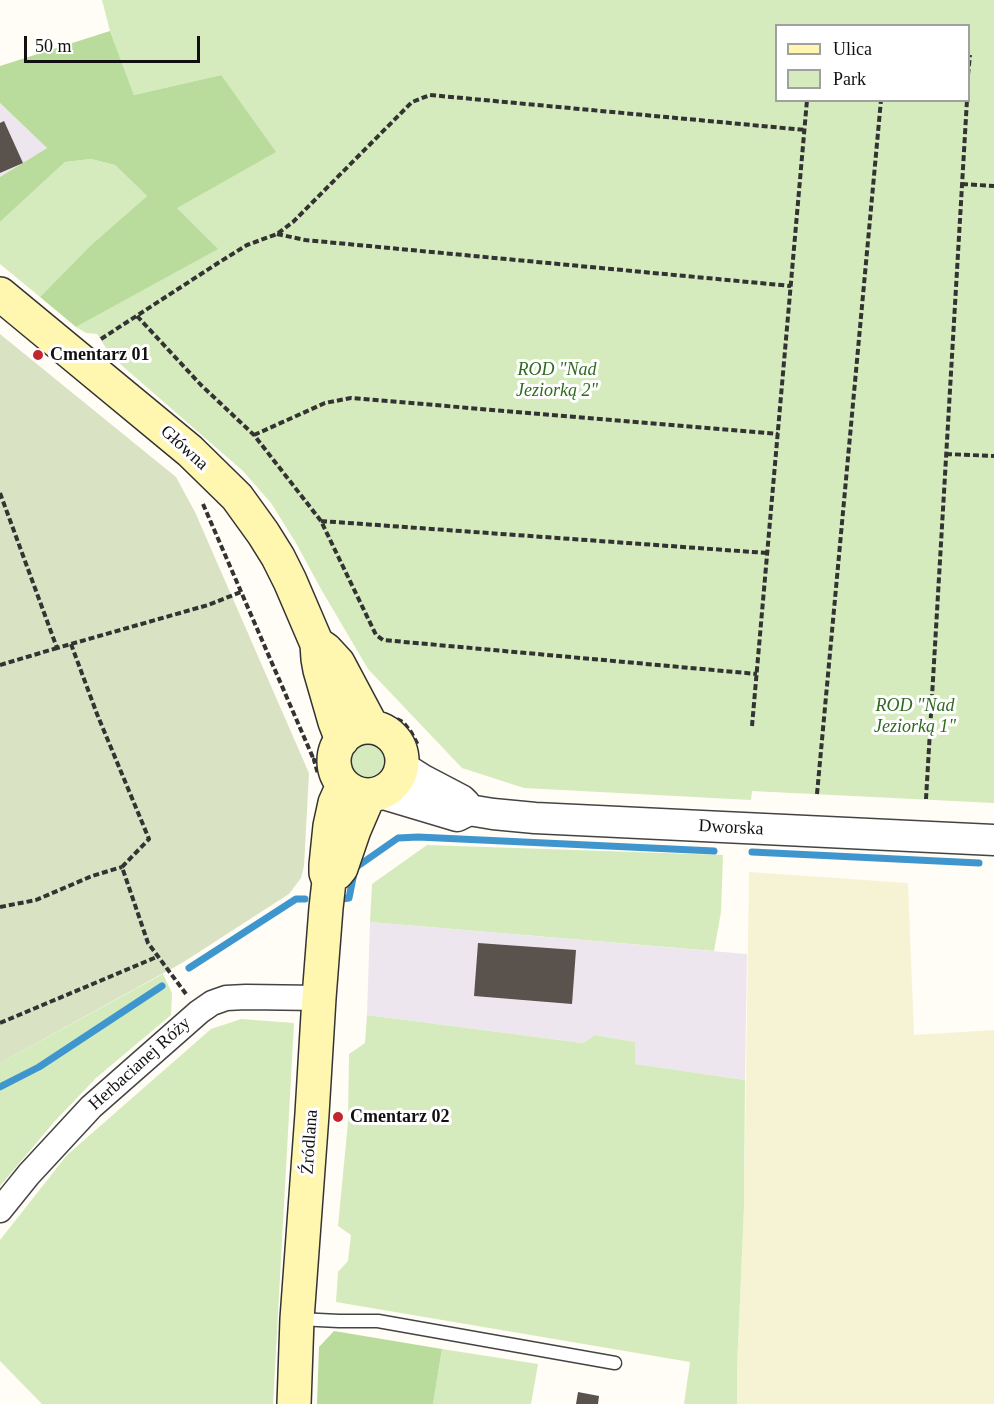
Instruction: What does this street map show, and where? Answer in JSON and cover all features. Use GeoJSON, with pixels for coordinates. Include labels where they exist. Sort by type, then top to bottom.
{"type":"FeatureCollection","features":[{"type":"Feature","properties":{"kind":"main road","name":"Główna"},"geometry":{"type":"LineString","coordinates":[[0,294],[190,451],[237,497],[263,533],[290,581],[317,644],[320,670],[342,740]]}},
{"type":"Feature","properties":{"kind":"main road","name":"Główna"},"geometry":{"type":"LineString","coordinates":[[317,644],[338,663],[372,727]]}},
{"type":"Feature","properties":{"kind":"main road"},"geometry":{"type":"LineString","coordinates":[[372,727],[387,733],[395,740],[400,750],[402,767],[392,786],[364,791],[335,768],[334,757],[342,740],[354,730],[372,727]]}},
{"type":"Feature","properties":{"kind":"main road","name":"Źródlana"},"geometry":{"type":"LineString","coordinates":[[294,1404],[297,1319],[329,881],[326,873],[330,825],[335,803],[364,791]]}},
{"type":"Feature","properties":{"kind":"street","name":"Dworska"},"geometry":{"type":"LineString","coordinates":[[402,767],[461,800],[469,810]]}},
{"type":"Feature","properties":{"kind":"street","name":"Dworska"},"geometry":{"type":"LineString","coordinates":[[364,791],[457,816],[469,810],[535,818],[994,840]]}},
{"type":"Feature","properties":{"kind":"street","name":"Herbacianej Róży"},"geometry":{"type":"LineString","coordinates":[[0,1209],[29,1174],[92,1107],[212,1003],[226,998],[246,997],[319,999]]}},
{"type":"Feature","properties":{"kind":"lane"},"geometry":{"type":"LineString","coordinates":[[297,1319],[378,1321],[615,1363]]}},
{"type":"Feature","properties":{"kind":"path"},"geometry":{"type":"LineString","coordinates":[[101,339],[247,245],[277,234],[293,222],[412,102],[430,95],[804,130]]}},
{"type":"Feature","properties":{"kind":"path"},"geometry":{"type":"LineString","coordinates":[[752,726],[807,102]]}},
{"type":"Feature","properties":{"kind":"path"},"geometry":{"type":"LineString","coordinates":[[817,794],[881,102]]}},
{"type":"Feature","properties":{"kind":"path"},"geometry":{"type":"LineString","coordinates":[[926,799],[967,102]]}},
{"type":"Feature","properties":{"kind":"path"},"geometry":{"type":"LineString","coordinates":[[962,184],[994,186]]}},
{"type":"Feature","properties":{"kind":"path"},"geometry":{"type":"LineString","coordinates":[[277,234],[305,240],[791,286]]}},
{"type":"Feature","properties":{"kind":"path"},"geometry":{"type":"LineString","coordinates":[[137,316],[201,385],[254,435],[321,521],[375,635],[383,640],[756,674]]}},
{"type":"Feature","properties":{"kind":"path"},"geometry":{"type":"LineString","coordinates":[[254,435],[325,403],[351,398],[778,435]]}},
{"type":"Feature","properties":{"kind":"path"},"geometry":{"type":"LineString","coordinates":[[946,454],[994,456]]}},
{"type":"Feature","properties":{"kind":"path"},"geometry":{"type":"LineString","coordinates":[[0,493],[57,648]]}},
{"type":"Feature","properties":{"kind":"path"},"geometry":{"type":"LineString","coordinates":[[200,499],[314,760]]}},
{"type":"Feature","properties":{"kind":"path"},"geometry":{"type":"LineString","coordinates":[[321,521],[767,552]]}},
{"type":"Feature","properties":{"kind":"path"},"geometry":{"type":"LineString","coordinates":[[0,664],[208,605],[241,592]]}},
{"type":"Feature","properties":{"kind":"path"},"geometry":{"type":"LineString","coordinates":[[0,907],[36,900],[92,876],[122,867],[149,839],[97,714],[71,644]]}},
{"type":"Feature","properties":{"kind":"path"},"geometry":{"type":"LineString","coordinates":[[122,867],[148,943],[199,1012]]}},
{"type":"Feature","properties":{"kind":"path"},"geometry":{"type":"LineString","coordinates":[[0,1023],[159,956]]}},
{"type":"Feature","properties":{"kind":"shaded area"},"geometry":{"type":"Polygon","coordinates":[[[0,103],[47,148],[0,177],[0,103]]]}},
{"type":"Feature","properties":{"kind":"shaded area"},"geometry":{"type":"Polygon","coordinates":[[[749,872],[908,883],[914,1035],[994,1030],[994,1404],[737,1404],[744,1207],[749,872]]]}},
{"type":"Feature","properties":{"kind":"shaded area"},"geometry":{"type":"Polygon","coordinates":[[[370,922],[747,954],[745,1080],[634,1064],[635,1042],[595,1035],[583,1043],[367,1015],[370,922]]]}},
{"type":"Feature","properties":{"kind":"green space","name":"ROD \"Nad Jeziorką 2\""},"geometry":{"type":"Polygon","coordinates":[[[102,0],[994,0],[994,803],[752,791],[751,800],[524,788],[462,768],[368,669],[271,503],[243,471],[111,356],[97,334],[86,333],[76,327],[217,249],[177,208],[221,75],[134,95],[110,31],[102,0]]]}},
{"type":"Feature","properties":{"kind":"green space"},"geometry":{"type":"Polygon","coordinates":[[[110,31],[134,95],[221,75],[276,152],[177,208],[218,249],[76,327],[40,297],[91,245],[147,196],[115,165],[91,159],[65,162],[0,222],[0,177],[47,148],[0,103],[0,66],[110,31]]]}},
{"type":"Feature","properties":{"kind":"green space"},"geometry":{"type":"Polygon","coordinates":[[[91,159],[115,165],[147,196],[91,245],[40,297],[0,264],[0,222],[65,162],[91,159]]]}},
{"type":"Feature","properties":{"kind":"green space"},"geometry":{"type":"Polygon","coordinates":[[[0,334],[176,477],[195,512],[309,773],[304,866],[301,878],[289,894],[182,963],[0,1063],[0,334]]]}},
{"type":"Feature","properties":{"kind":"green space"},"geometry":{"type":"Polygon","coordinates":[[[367,743],[379,748],[384,760],[379,772],[367,777],[355,772],[350,760],[355,748],[367,743]]]}},
{"type":"Feature","properties":{"kind":"green space"},"geometry":{"type":"Polygon","coordinates":[[[427,845],[723,855],[721,912],[714,951],[370,922],[372,884],[427,845]]]}},
{"type":"Feature","properties":{"kind":"green space"},"geometry":{"type":"Polygon","coordinates":[[[163,974],[172,993],[171,1015],[96,1078],[54,1122],[0,1186],[0,1063],[163,974]]]}},
{"type":"Feature","properties":{"kind":"green space"},"geometry":{"type":"Polygon","coordinates":[[[367,1015],[583,1043],[595,1035],[635,1042],[635,1064],[745,1080],[744,1207],[737,1404],[684,1404],[690,1362],[336,1302],[338,1272],[348,1261],[351,1235],[338,1226],[348,1122],[349,1054],[365,1043],[367,1015]]]}},
{"type":"Feature","properties":{"kind":"green space"},"geometry":{"type":"Polygon","coordinates":[[[241,1019],[294,1023],[273,1404],[42,1404],[0,1361],[0,1240],[67,1155],[211,1029],[241,1019]]]}},
{"type":"Feature","properties":{"kind":"green space"},"geometry":{"type":"Polygon","coordinates":[[[334,1331],[442,1349],[433,1404],[317,1404],[319,1347],[334,1331]]]}},
{"type":"Feature","properties":{"kind":"green space"},"geometry":{"type":"Polygon","coordinates":[[[442,1349],[538,1364],[531,1404],[433,1404],[442,1349]]]}},
{"type":"Feature","properties":{"kind":"building"},"geometry":{"type":"Polygon","coordinates":[[[4,121],[23,163],[0,173],[0,123],[4,121]]]}},
{"type":"Feature","properties":{"kind":"building"},"geometry":{"type":"Polygon","coordinates":[[[478,943],[576,950],[572,1004],[474,996],[478,943]]]}},
{"type":"Feature","properties":{"kind":"building"},"geometry":{"type":"Polygon","coordinates":[[[578,1392],[599,1396],[598,1404],[576,1404],[578,1392]]]}},
{"type":"Feature","properties":{"kind":"waterway"},"geometry":{"type":"LineString","coordinates":[[342,899],[349,898],[355,868],[398,838],[418,837],[714,851]]}},
{"type":"Feature","properties":{"kind":"waterway"},"geometry":{"type":"LineString","coordinates":[[752,852],[979,863]]}},
{"type":"Feature","properties":{"kind":"waterway"},"geometry":{"type":"LineString","coordinates":[[189,968],[296,899],[305,899]]}},
{"type":"Feature","properties":{"kind":"waterway"},"geometry":{"type":"LineString","coordinates":[[0,1087],[39,1067],[162,986]]}},
{"type":"Feature","properties":{"kind":"place","name":"Cmentarz 01"},"geometry":{"type":"Point","coordinates":[38,355]}},
{"type":"Feature","properties":{"kind":"place","name":"Cmentarz 02"},"geometry":{"type":"Point","coordinates":[338,1117]}},
{"type":"Feature","properties":{"kind":"park label","name":"ROD \"Nad Jeziorką 1\""},"geometry":{"type":"Point","coordinates":[915,716]}}]}
